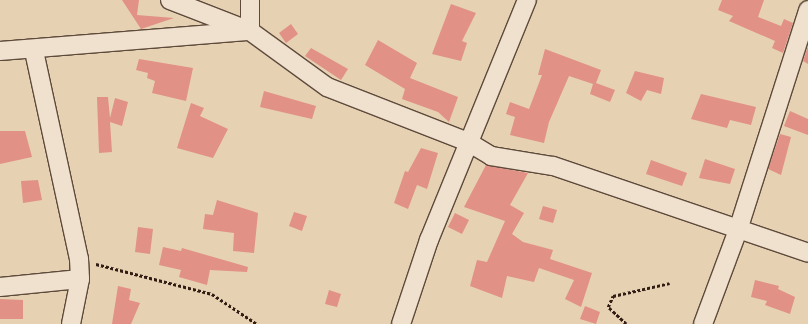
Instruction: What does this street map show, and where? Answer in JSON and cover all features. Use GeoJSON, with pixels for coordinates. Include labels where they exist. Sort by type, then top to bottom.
{"type":"FeatureCollection","features":[{"type":"Feature","properties":{"kind":"street"},"geometry":{"type":"LineString","coordinates":[[170,0],[250,31],[327,87],[468,142],[491,156],[553,166],[808,253]]}},
{"type":"Feature","properties":{"kind":"street"},"geometry":{"type":"LineString","coordinates":[[250,0],[250,31]]}},
{"type":"Feature","properties":{"kind":"street"},"geometry":{"type":"LineString","coordinates":[[401,324],[468,142],[526,0]]}},
{"type":"Feature","properties":{"kind":"street"},"geometry":{"type":"LineString","coordinates":[[703,324],[738,230],[808,10]]}},
{"type":"Feature","properties":{"kind":"street"},"geometry":{"type":"LineString","coordinates":[[0,51],[34,51],[250,31]]}},
{"type":"Feature","properties":{"kind":"street"},"geometry":{"type":"LineString","coordinates":[[34,51],[79,260],[80,280],[71,324]]}},
{"type":"Feature","properties":{"kind":"street"},"geometry":{"type":"LineString","coordinates":[[0,287],[80,280]]}},
{"type":"Feature","properties":{"kind":"path"},"geometry":{"type":"LineString","coordinates":[[79,260],[212,294],[257,324]]}},
{"type":"Feature","properties":{"kind":"path"},"geometry":{"type":"LineString","coordinates":[[626,324],[608,307],[613,296],[670,283]]}},
{"type":"Feature","properties":{"kind":"building"},"geometry":{"type":"Polygon","coordinates":[[[122,0],[139,0],[137,15],[174,18],[141,29],[122,0]]]}},
{"type":"Feature","properties":{"kind":"building"},"geometry":{"type":"Polygon","coordinates":[[[722,0],[764,0],[758,17],[781,26],[784,19],[793,23],[783,53],[772,48],[775,41],[729,21],[733,16],[718,10],[722,0]]]}},
{"type":"Feature","properties":{"kind":"building"},"geometry":{"type":"Polygon","coordinates":[[[451,4],[476,13],[462,41],[467,43],[461,61],[432,54],[451,4]]]}},
{"type":"Feature","properties":{"kind":"building"},"geometry":{"type":"Polygon","coordinates":[[[291,24],[298,34],[286,43],[279,33],[291,24]]]}},
{"type":"Feature","properties":{"kind":"building"},"geometry":{"type":"Polygon","coordinates":[[[378,40],[417,63],[410,78],[458,97],[449,122],[438,112],[402,99],[405,89],[365,65],[378,40]]]}},
{"type":"Feature","properties":{"kind":"building"},"geometry":{"type":"Polygon","coordinates":[[[808,46],[808,64],[803,61],[808,46]]]}},
{"type":"Feature","properties":{"kind":"building"},"geometry":{"type":"Polygon","coordinates":[[[311,48],[348,69],[341,80],[305,56],[311,48]]]}},
{"type":"Feature","properties":{"kind":"building"},"geometry":{"type":"Polygon","coordinates":[[[545,49],[601,70],[596,83],[615,90],[610,102],[590,94],[593,84],[569,76],[549,122],[544,143],[510,135],[515,117],[506,114],[510,102],[529,109],[542,75],[538,75],[545,49]]]}},
{"type":"Feature","properties":{"kind":"building"},"geometry":{"type":"Polygon","coordinates":[[[139,59],[193,68],[186,101],[152,93],[155,81],[147,78],[148,73],[136,70],[139,59]]]}},
{"type":"Feature","properties":{"kind":"building"},"geometry":{"type":"Polygon","coordinates":[[[635,71],[664,78],[661,94],[647,90],[641,101],[626,93],[635,71]]]}},
{"type":"Feature","properties":{"kind":"building"},"geometry":{"type":"Polygon","coordinates":[[[264,91],[316,106],[312,119],[260,107],[264,91]]]}},
{"type":"Feature","properties":{"kind":"building"},"geometry":{"type":"Polygon","coordinates":[[[701,94],[756,107],[751,125],[730,120],[727,128],[691,119],[701,94]]]}},
{"type":"Feature","properties":{"kind":"building"},"geometry":{"type":"Polygon","coordinates":[[[97,97],[108,97],[110,118],[115,98],[128,102],[122,126],[110,122],[112,152],[99,153],[97,97]]]}},
{"type":"Feature","properties":{"kind":"building"},"geometry":{"type":"Polygon","coordinates":[[[191,103],[204,108],[200,116],[228,129],[213,158],[177,148],[191,103]]]}},
{"type":"Feature","properties":{"kind":"building"},"geometry":{"type":"Polygon","coordinates":[[[790,111],[808,119],[808,135],[784,126],[790,111]]]}},
{"type":"Feature","properties":{"kind":"building"},"geometry":{"type":"Polygon","coordinates":[[[0,131],[25,131],[32,157],[0,164],[0,131]]]}},
{"type":"Feature","properties":{"kind":"building"},"geometry":{"type":"Polygon","coordinates":[[[780,134],[791,137],[781,175],[768,169],[780,134]]]}},
{"type":"Feature","properties":{"kind":"building"},"geometry":{"type":"Polygon","coordinates":[[[421,148],[438,153],[427,189],[417,185],[408,209],[394,203],[405,171],[408,172],[421,148]]]}},
{"type":"Feature","properties":{"kind":"building"},"geometry":{"type":"Polygon","coordinates":[[[705,159],[735,169],[730,184],[699,178],[705,159]]]}},
{"type":"Feature","properties":{"kind":"building"},"geometry":{"type":"Polygon","coordinates":[[[651,160],[687,173],[682,186],[646,174],[651,160]]]}},
{"type":"Feature","properties":{"kind":"building"},"geometry":{"type":"Polygon","coordinates":[[[486,165],[528,173],[510,205],[524,213],[512,234],[523,242],[553,250],[550,259],[592,273],[581,307],[565,299],[574,280],[539,268],[534,282],[507,276],[502,298],[470,286],[477,260],[487,262],[505,221],[464,207],[486,165]]]}},
{"type":"Feature","properties":{"kind":"building"},"geometry":{"type":"Polygon","coordinates":[[[38,180],[42,200],[23,203],[21,181],[38,180]]]}},
{"type":"Feature","properties":{"kind":"building"},"geometry":{"type":"Polygon","coordinates":[[[217,200],[258,213],[254,253],[233,251],[234,233],[203,229],[205,214],[213,215],[217,200]]]}},
{"type":"Feature","properties":{"kind":"building"},"geometry":{"type":"Polygon","coordinates":[[[543,206],[557,210],[553,223],[539,219],[543,206]]]}},
{"type":"Feature","properties":{"kind":"building"},"geometry":{"type":"Polygon","coordinates":[[[294,212],[307,216],[302,231],[289,226],[294,212]]]}},
{"type":"Feature","properties":{"kind":"building"},"geometry":{"type":"Polygon","coordinates":[[[455,213],[469,220],[462,234],[448,227],[455,213]]]}},
{"type":"Feature","properties":{"kind":"building"},"geometry":{"type":"Polygon","coordinates":[[[138,227],[153,229],[150,254],[135,252],[138,227]]]}},
{"type":"Feature","properties":{"kind":"building"},"geometry":{"type":"Polygon","coordinates":[[[163,247],[181,251],[182,248],[248,267],[247,272],[210,270],[207,285],[179,277],[181,270],[159,265],[163,247]]]}},
{"type":"Feature","properties":{"kind":"building"},"geometry":{"type":"Polygon","coordinates":[[[755,280],[779,286],[778,289],[795,297],[790,314],[765,305],[767,301],[751,297],[755,280]]]}},
{"type":"Feature","properties":{"kind":"building"},"geometry":{"type":"Polygon","coordinates":[[[118,286],[131,289],[129,300],[140,303],[131,324],[112,324],[118,286]]]}},
{"type":"Feature","properties":{"kind":"building"},"geometry":{"type":"Polygon","coordinates":[[[329,290],[341,294],[337,307],[325,304],[329,290]]]}},
{"type":"Feature","properties":{"kind":"building"},"geometry":{"type":"Polygon","coordinates":[[[0,299],[23,300],[23,319],[0,319],[0,299]]]}},
{"type":"Feature","properties":{"kind":"building"},"geometry":{"type":"Polygon","coordinates":[[[585,306],[600,312],[596,324],[580,319],[585,306]]]}}]}
